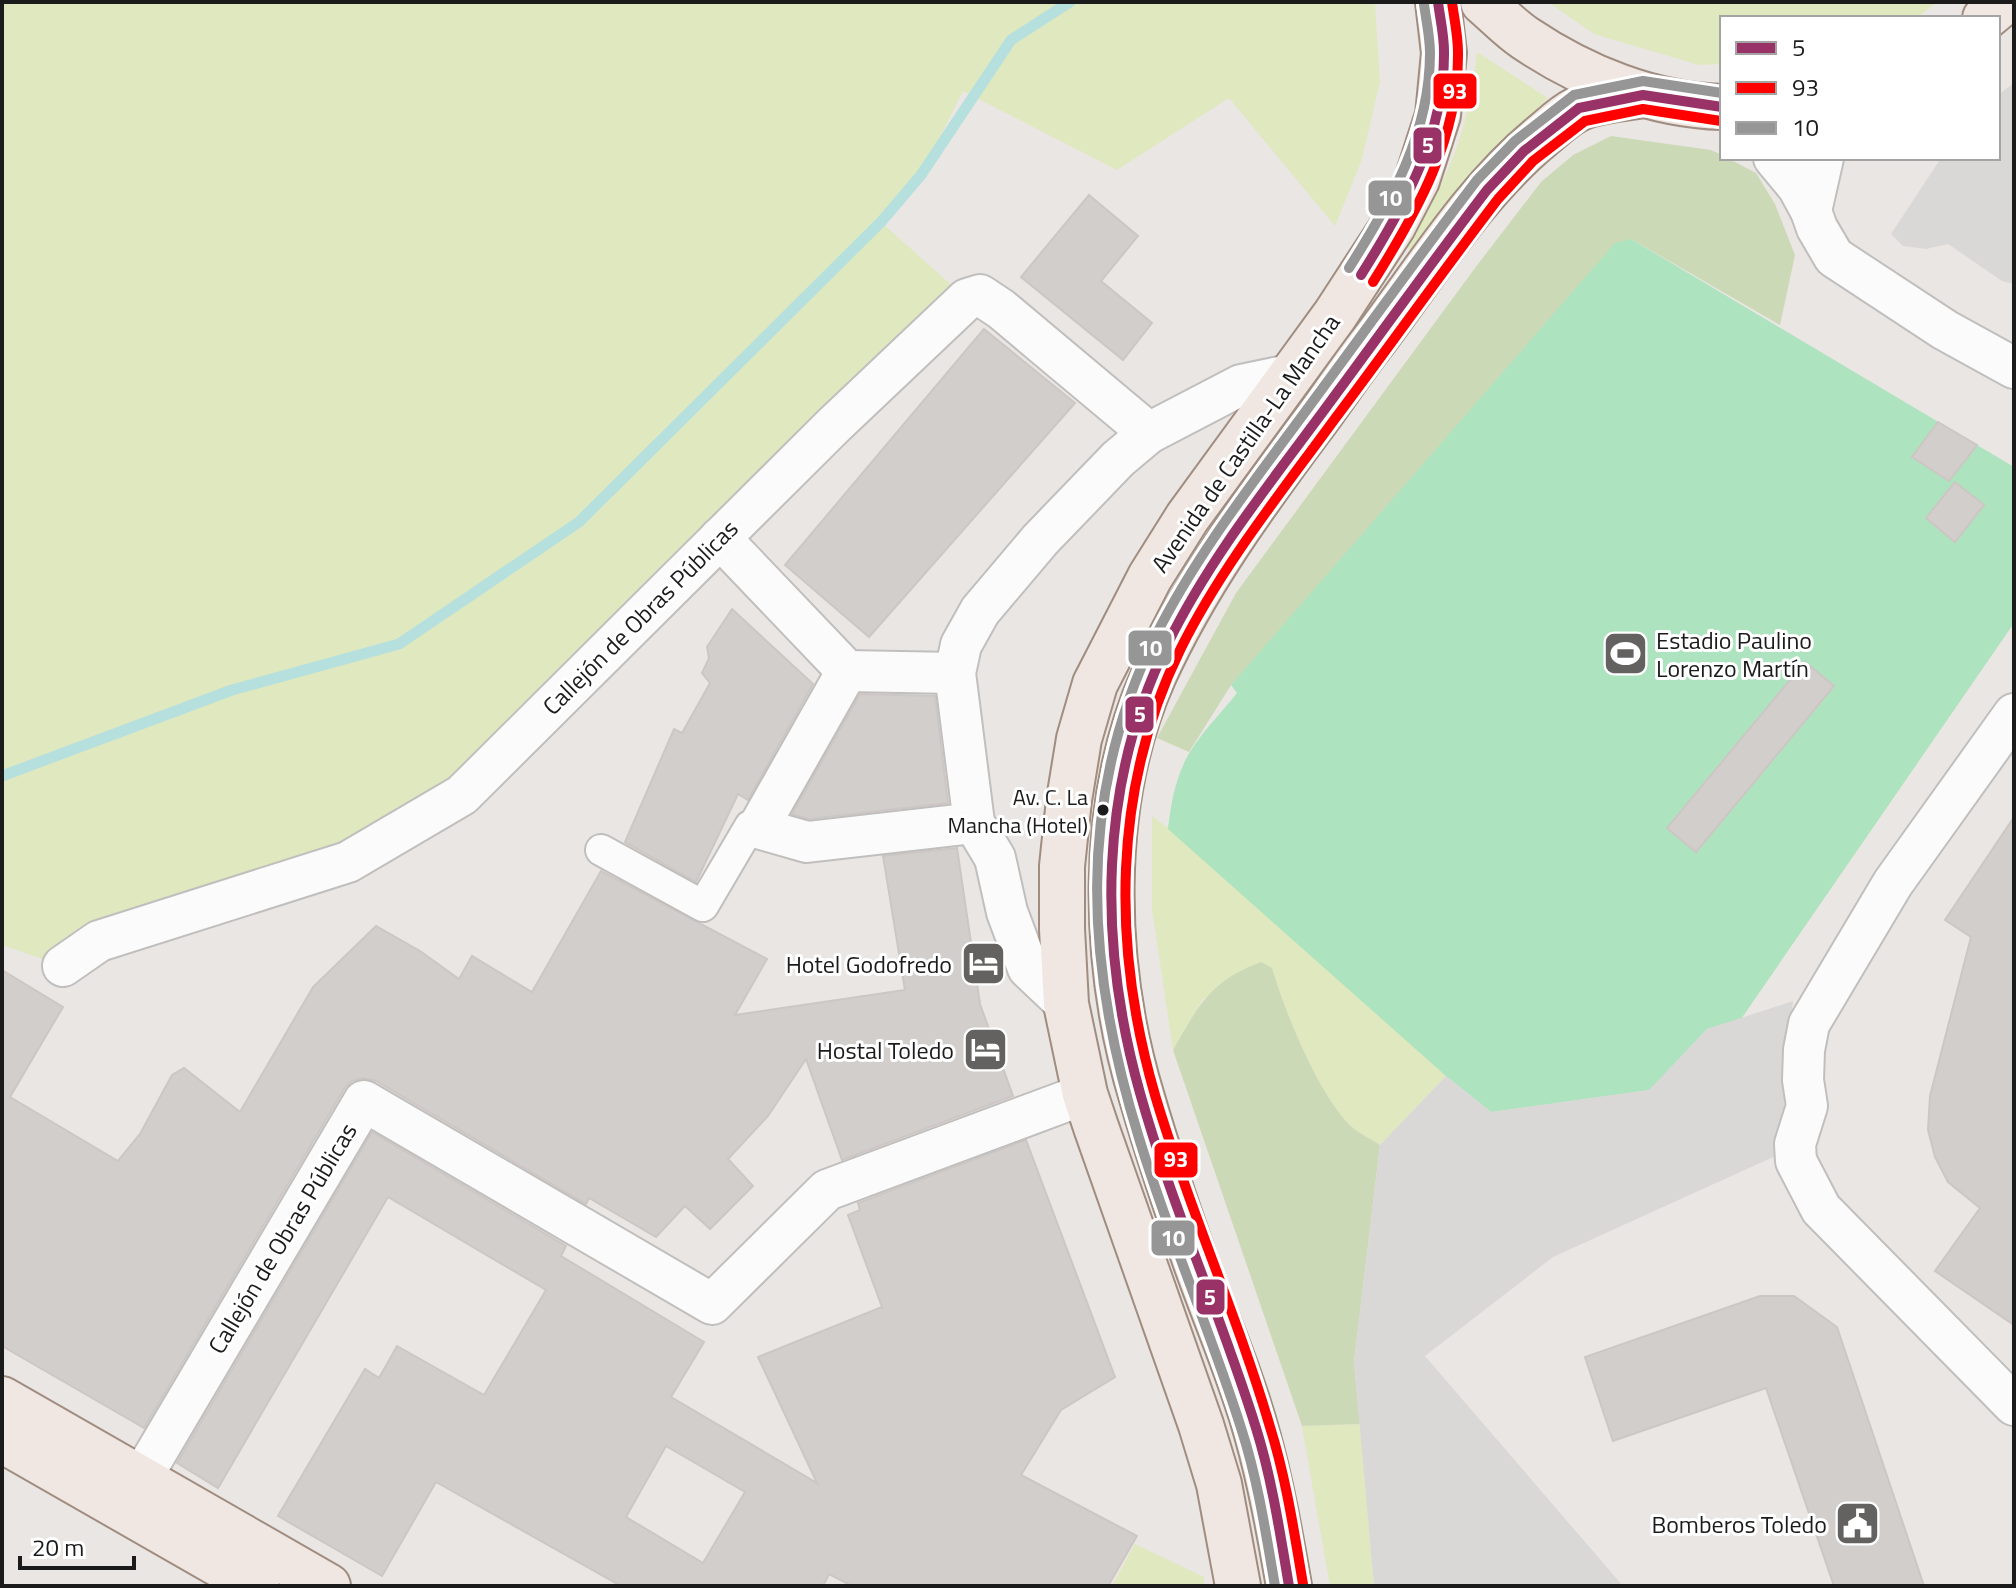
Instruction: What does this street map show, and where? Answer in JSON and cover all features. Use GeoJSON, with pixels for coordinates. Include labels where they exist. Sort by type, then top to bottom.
{"type":"FeatureCollection","features":[{"type":"Feature","properties":{"kind":"main road","name":"Avenida de Castilla-La Mancha"},"geometry":{"type":"LineString","coordinates":[[1238,1586],[1219,1484],[1210,1454],[1085,1094],[1066,1004],[1062,929],[1069,800],[1079,739],[1095,684],[1150,577],[1187,518],[1294,374],[1393,226],[1417,180],[1438,115],[1444,53],[1438,2]]}},
{"type":"Feature","properties":{"kind":"main road"},"geometry":{"type":"LineString","coordinates":[[1483,2],[1524,37],[1581,72],[1643,95],[1716,110]]}},
{"type":"Feature","properties":{"kind":"main road","name":"Avenida de Castilla-La Mancha"},"geometry":{"type":"LineString","coordinates":[[1289,1586],[1276,1507],[1257,1431],[1229,1347],[1196,1264],[1141,1096],[1120,1008],[1111,933],[1114,838],[1126,758],[1152,678],[1189,606],[1234,534],[1487,190],[1524,151],[1579,108],[1643,95]]}},
{"type":"Feature","properties":{"kind":"main road"},"geometry":{"type":"LineString","coordinates":[[2,1399],[328,1586]]}},
{"type":"Feature","properties":{"kind":"main road"},"geometry":{"type":"LineString","coordinates":[[2,1440],[257,1586]]}},
{"type":"Feature","properties":{"kind":"street"},"geometry":{"type":"LineString","coordinates":[[1776,160],[1798,187],[1834,257],[1945,330],[2014,368]]}},
{"type":"Feature","properties":{"kind":"street"},"geometry":{"type":"LineString","coordinates":[[1811,211],[1823,160]]}},
{"type":"Feature","properties":{"kind":"street","name":"Callejón de Obras Públicas"},"geometry":{"type":"LineString","coordinates":[[63,966],[99,941],[348,862],[462,795],[834,425],[967,299],[980,295],[1001,309],[1149,433]]}},
{"type":"Feature","properties":{"kind":"street"},"geometry":{"type":"LineString","coordinates":[[1066,1004],[1028,968],[1007,912],[995,858],[974,823],[955,673],[961,645],[980,611],[1040,540],[1118,459],[1149,433],[1241,385],[1294,374]]}},
{"type":"Feature","properties":{"kind":"street"},"geometry":{"type":"LineString","coordinates":[[720,538],[847,671],[955,673]]}},
{"type":"Feature","properties":{"kind":"street"},"geometry":{"type":"LineString","coordinates":[[758,828],[847,671]]}},
{"type":"Feature","properties":{"kind":"street"},"geometry":{"type":"LineString","coordinates":[[2014,714],[1893,883],[1809,1024],[1803,1065],[1807,1106],[1795,1144],[1796,1161],[1821,1209],[2014,1405]]}},
{"type":"Feature","properties":{"kind":"street"},"geometry":{"type":"LineString","coordinates":[[601,850],[703,906],[750,826],[807,842],[974,823]]}},
{"type":"Feature","properties":{"kind":"street","name":"Callejón de Obras Públicas"},"geometry":{"type":"LineString","coordinates":[[140,1480],[153,1453],[364,1101],[712,1304],[827,1190],[1085,1094]]}},
{"type":"Feature","properties":{"kind":"green space"},"geometry":{"type":"Polygon","coordinates":[[[2,2],[1375,2],[1380,82],[1361,162],[1335,226],[1229,98],[1117,170],[963,91],[921,175],[881,222],[967,299],[462,795],[63,966],[2,945],[2,2]]]}},
{"type":"Feature","properties":{"kind":"green space"},"geometry":{"type":"Polygon","coordinates":[[[1548,2],[1937,2],[1920,16],[1720,16],[1720,64],[1699,65],[1594,34],[1548,2]]]}},
{"type":"Feature","properties":{"kind":"green space"},"geometry":{"type":"Polygon","coordinates":[[[1477,52],[1548,98],[1478,173],[1416,254],[1406,247],[1434,199],[1454,154],[1468,107],[1477,52]]]}},
{"type":"Feature","properties":{"kind":"green space"},"geometry":{"type":"Polygon","coordinates":[[[1611,136],[1711,150],[1720,154],[1720,160],[1731,160],[1756,173],[1775,204],[1795,255],[1780,325],[1631,239],[1231,685],[1189,752],[1157,738],[1236,593],[1541,182],[1573,155],[1611,136]]]}},
{"type":"Feature","properties":{"kind":"green space","name":"Estadio Paulino Lorenzo Martín"},"geometry":{"type":"Polygon","coordinates":[[[1631,239],[2014,467],[2014,623],[1741,1019],[1707,1029],[1650,1090],[1491,1112],[1446,1076],[1168,829],[1171,810],[1178,779],[1190,752],[1237,693],[1231,685],[1615,243],[1631,239]]]}},
{"type":"Feature","properties":{"kind":"green space"},"geometry":{"type":"Polygon","coordinates":[[[2014,623],[1741,1019],[1707,1029],[1650,1090],[1491,1112],[1446,1076],[1380,1145],[1348,1124],[1322,1087],[1293,1027],[1272,969],[1203,999],[1173,1050],[1152,909],[1152,816],[1168,828],[1173,795],[1189,752],[2014,623]]]}},
{"type":"Feature","properties":{"kind":"green space"},"geometry":{"type":"Polygon","coordinates":[[[1261,962],[1272,968],[1302,1047],[1322,1087],[1352,1127],[1380,1145],[1354,1362],[1360,1424],[1302,1426],[1173,1050],[1199,1007],[1218,986],[1229,977],[1261,962]]]}},
{"type":"Feature","properties":{"kind":"green space"},"geometry":{"type":"Polygon","coordinates":[[[1360,1424],[1374,1586],[1330,1586],[1302,1426],[1360,1424]]]}},
{"type":"Feature","properties":{"kind":"green space"},"geometry":{"type":"Polygon","coordinates":[[[1135,1544],[1204,1577],[1204,1586],[1112,1586],[1135,1544]]]}},
{"type":"Feature","properties":{"kind":"shaded area"},"geometry":{"type":"Polygon","coordinates":[[[2014,83],[2014,284],[2002,281],[1948,244],[1926,249],[1903,246],[1891,234],[1940,160],[2000,160],[2000,94],[2014,83]]]}},
{"type":"Feature","properties":{"kind":"shaded area"},"geometry":{"type":"Polygon","coordinates":[[[1793,1001],[1780,1154],[1553,1257],[1425,1356],[1623,1586],[1374,1586],[1354,1362],[1380,1145],[1446,1076],[1491,1112],[1649,1090],[1707,1029],[1793,1001]]]}},
{"type":"Feature","properties":{"kind":"building"},"geometry":{"type":"Polygon","coordinates":[[[1089,195],[1138,236],[1101,281],[1152,323],[1123,360],[1021,277],[1089,195]]]}},
{"type":"Feature","properties":{"kind":"building"},"geometry":{"type":"Polygon","coordinates":[[[984,329],[1075,403],[869,637],[785,565],[984,329]]]}},
{"type":"Feature","properties":{"kind":"building"},"geometry":{"type":"Polygon","coordinates":[[[1938,422],[1977,445],[1949,481],[1912,457],[1938,422]]]}},
{"type":"Feature","properties":{"kind":"building"},"geometry":{"type":"Polygon","coordinates":[[[1955,482],[1984,505],[1955,542],[1926,518],[1955,482]]]}},
{"type":"Feature","properties":{"kind":"building"},"geometry":{"type":"Polygon","coordinates":[[[732,609],[813,684],[748,800],[738,794],[696,882],[625,842],[674,729],[682,733],[710,683],[702,673],[709,658],[707,647],[732,609]]]}},
{"type":"Feature","properties":{"kind":"building"},"geometry":{"type":"Polygon","coordinates":[[[1805,662],[1834,686],[1696,852],[1667,828],[1805,662]]]}},
{"type":"Feature","properties":{"kind":"building"},"geometry":{"type":"Polygon","coordinates":[[[860,694],[935,696],[948,803],[809,819],[792,814],[860,694]]]}},
{"type":"Feature","properties":{"kind":"building"},"geometry":{"type":"Polygon","coordinates":[[[2014,817],[2014,1325],[1935,1271],[1980,1208],[1948,1182],[1935,1157],[1928,1130],[1930,1096],[1971,937],[1945,920],[2014,817]]]}},
{"type":"Feature","properties":{"kind":"building"},"geometry":{"type":"Polygon","coordinates":[[[957,848],[980,1004],[1013,1096],[842,1160],[806,1059],[768,1116],[728,1159],[753,1186],[710,1229],[685,1206],[656,1237],[589,1198],[586,1204],[376,1081],[363,1078],[352,1081],[344,1089],[144,1428],[2,1346],[2,970],[63,1007],[10,1097],[118,1161],[140,1134],[172,1075],[184,1068],[240,1112],[313,987],[376,926],[420,951],[459,979],[472,956],[532,992],[601,871],[767,959],[735,1015],[905,990],[883,856],[957,848]]]}},
{"type":"Feature","properties":{"kind":"building"},"geometry":{"type":"Polygon","coordinates":[[[372,1132],[566,1246],[561,1256],[704,1342],[671,1397],[817,1483],[758,1357],[882,1307],[848,1215],[860,1210],[858,1203],[1026,1140],[1115,1377],[1061,1410],[1021,1475],[1137,1536],[1108,1586],[852,1586],[829,1574],[823,1586],[621,1586],[436,1482],[382,1576],[278,1516],[365,1369],[379,1378],[397,1346],[484,1395],[546,1290],[388,1197],[218,1488],[177,1463],[372,1132]],[[666,1446],[626,1517],[703,1563],[745,1492],[666,1446]]]}},
{"type":"Feature","properties":{"kind":"building"},"geometry":{"type":"Polygon","coordinates":[[[1760,1296],[1794,1296],[1837,1327],[1924,1586],[1834,1586],[1766,1388],[1613,1441],[1585,1357],[1760,1296]]]}},
{"type":"Feature","properties":{"kind":"waterway"},"geometry":{"type":"LineString","coordinates":[[2,776],[232,690],[399,644],[579,522],[881,222],[921,175],[1011,40],[1070,2]]}},
{"type":"Feature","properties":{"kind":"transit line","name":"5"},"geometry":{"type":"LineString","coordinates":[[1361,275],[1406,196],[1430,140],[1442,82],[1444,45],[1438,2]]}},
{"type":"Feature","properties":{"kind":"transit line","name":"93"},"geometry":{"type":"LineString","coordinates":[[1373,282],[1405,229],[1443,144],[1456,84],[1458,46],[1452,2]]}},
{"type":"Feature","properties":{"kind":"transit line","name":"10"},"geometry":{"type":"LineString","coordinates":[[1349,268],[1393,192],[1423,111],[1430,47],[1424,4]]}},
{"type":"Feature","properties":{"kind":"transit line","name":"10"},"geometry":{"type":"LineString","coordinates":[[1275,1586],[1248,1450],[1139,1138],[1108,1011],[1100,948],[1097,885],[1101,823],[1111,761],[1129,699],[1155,637],[1189,576],[1228,517],[1477,180],[1515,141],[1574,95],[1643,81],[1720,93]]}},
{"type":"Feature","properties":{"kind":"transit line","name":"5"},"geometry":{"type":"LineString","coordinates":[[1289,1586],[1262,1447],[1153,1135],[1126,1037],[1112,922],[1112,865],[1117,808],[1128,752],[1145,697],[1168,643],[1220,553],[1487,190],[1524,151],[1579,108],[1643,95],[1720,107]]}},
{"type":"Feature","properties":{"kind":"transit line","name":"93"},"geometry":{"type":"LineString","coordinates":[[1303,1584],[1276,1446],[1243,1343],[1168,1137],[1141,1039],[1131,982],[1126,925],[1126,868],[1131,812],[1142,756],[1158,701],[1181,648],[1233,559],[1498,199],[1533,161],[1585,121],[1643,109],[1720,121]]}},
{"type":"Feature","properties":{"kind":"place","name":"Estadio Paulino Lorenzo Martín"},"geometry":{"type":"Point","coordinates":[1625,654]}},
{"type":"Feature","properties":{"kind":"place","name":"Av. C. La Mancha (Hotel)"},"geometry":{"type":"Point","coordinates":[1103,810]}},
{"type":"Feature","properties":{"kind":"place","name":"Hotel Godofredo"},"geometry":{"type":"Point","coordinates":[983,964]}},
{"type":"Feature","properties":{"kind":"place","name":"Hostal Toledo"},"geometry":{"type":"Point","coordinates":[985,1050]}},
{"type":"Feature","properties":{"kind":"place","name":"Bomberos Toledo"},"geometry":{"type":"Point","coordinates":[1858,1524]}}]}
